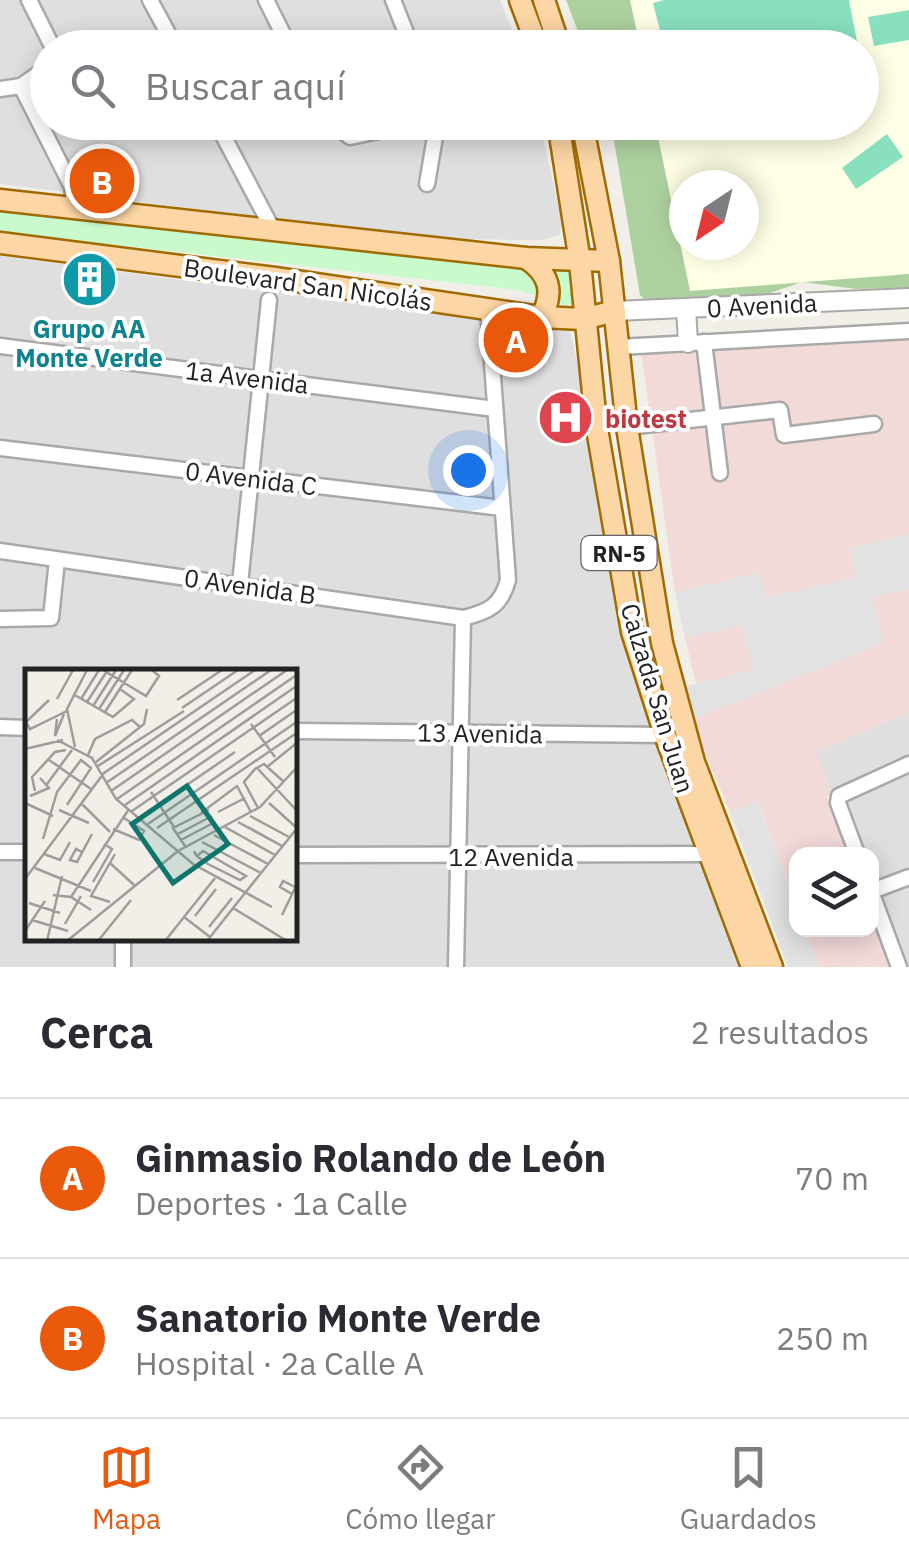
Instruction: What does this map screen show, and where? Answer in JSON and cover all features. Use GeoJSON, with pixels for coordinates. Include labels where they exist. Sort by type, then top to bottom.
{"type":"FeatureCollection","features":[{"type":"Feature","properties":{"kind":"main road"},"geometry":{"type":"LineString","coordinates":[[520,0],[531,30]]}},
{"type":"Feature","properties":{"kind":"main road"},"geometry":{"type":"LineString","coordinates":[[544,0],[554,30]]}},
{"type":"Feature","properties":{"kind":"main road","name":"Calzada San Juan"},"geometry":{"type":"LineString","coordinates":[[561,140],[580,262],[596,424],[632,632],[665,735],[772,967]]}},
{"type":"Feature","properties":{"kind":"main road","name":"Calzada San Juan"},"geometry":{"type":"LineString","coordinates":[[585,140],[609,261],[627,428],[654,606],[717,852],[752,967]]}},
{"type":"Feature","properties":{"kind":"main road","name":"Boulevard San Nicolás"},"geometry":{"type":"LineString","coordinates":[[0,200],[526,258],[609,261]]}},
{"type":"Feature","properties":{"kind":"main road","name":"Boulevard San Nicolás"},"geometry":{"type":"LineString","coordinates":[[0,243],[542,317],[583,320],[615,311]]}},
{"type":"Feature","properties":{"kind":"main road"},"geometry":{"type":"LineString","coordinates":[[526,258],[538,266],[550,290],[542,317]]}},
{"type":"Feature","properties":{"kind":"main road"},"geometry":{"type":"LineString","coordinates":[[632,632],[646,646],[653,674],[664,692],[678,698]]}},
{"type":"Feature","properties":{"kind":"street"},"geometry":{"type":"LineString","coordinates":[[29,0],[44,30]]}},
{"type":"Feature","properties":{"kind":"street"},"geometry":{"type":"LineString","coordinates":[[150,0],[166,30]]}},
{"type":"Feature","properties":{"kind":"street"},"geometry":{"type":"LineString","coordinates":[[266,0],[281,30]]}},
{"type":"Feature","properties":{"kind":"street"},"geometry":{"type":"LineString","coordinates":[[393,0],[405,30]]}},
{"type":"Feature","properties":{"kind":"street"},"geometry":{"type":"LineString","coordinates":[[0,89],[21,86],[30,79]]}},
{"type":"Feature","properties":{"kind":"street"},"geometry":{"type":"LineString","coordinates":[[21,86],[30,104]]}},
{"type":"Feature","properties":{"kind":"street"},"geometry":{"type":"LineString","coordinates":[[49,140],[72,186],[75,210]]}},
{"type":"Feature","properties":{"kind":"street"},"geometry":{"type":"LineString","coordinates":[[225,140],[274,232]]}},
{"type":"Feature","properties":{"kind":"street"},"geometry":{"type":"LineString","coordinates":[[427,184],[434,140]]}},
{"type":"Feature","properties":{"kind":"street","name":"0 Avenida"},"geometry":{"type":"LineString","coordinates":[[615,311],[909,298]]}},
{"type":"Feature","properties":{"kind":"street"},"geometry":{"type":"LineString","coordinates":[[240,584],[270,300]]}},
{"type":"Feature","properties":{"kind":"street"},"geometry":{"type":"LineString","coordinates":[[686,308],[716,418],[720,473]]}},
{"type":"Feature","properties":{"kind":"street"},"geometry":{"type":"LineString","coordinates":[[488,309],[502,508]]}},
{"type":"Feature","properties":{"kind":"street"},"geometry":{"type":"LineString","coordinates":[[619,347],[909,331]]}},
{"type":"Feature","properties":{"kind":"street","name":"1a Avenida"},"geometry":{"type":"LineString","coordinates":[[0,346],[495,409]]}},
{"type":"Feature","properties":{"kind":"street"},"geometry":{"type":"LineString","coordinates":[[627,428],[780,410],[784,435],[874,424]]}},
{"type":"Feature","properties":{"kind":"street","name":"0 Avenida C"},"geometry":{"type":"LineString","coordinates":[[0,448],[502,508]]}},
{"type":"Feature","properties":{"kind":"street","name":"0 Avenida B"},"geometry":{"type":"LineString","coordinates":[[0,551],[463,618],[497,605],[508,580],[502,508]]}},
{"type":"Feature","properties":{"kind":"street"},"geometry":{"type":"LineString","coordinates":[[0,619],[51,618],[58,560]]}},
{"type":"Feature","properties":{"kind":"street"},"geometry":{"type":"LineString","coordinates":[[456,967],[463,618]]}},
{"type":"Feature","properties":{"kind":"street"},"geometry":{"type":"LineString","coordinates":[[0,727],[25,728]]}},
{"type":"Feature","properties":{"kind":"street","name":"13 Avenida"},"geometry":{"type":"LineString","coordinates":[[298,731],[665,735]]}},
{"type":"Feature","properties":{"kind":"street"},"geometry":{"type":"LineString","coordinates":[[854,847],[839,796],[909,764]]}},
{"type":"Feature","properties":{"kind":"street","name":"12 Avenida"},"geometry":{"type":"LineString","coordinates":[[298,854],[717,852]]}},
{"type":"Feature","properties":{"kind":"street"},"geometry":{"type":"LineString","coordinates":[[879,890],[909,877]]}},
{"type":"Feature","properties":{"kind":"street"},"geometry":{"type":"LineString","coordinates":[[879,912],[900,967]]}},
{"type":"Feature","properties":{"kind":"shaded area"},"geometry":{"type":"Polygon","coordinates":[[[0,0],[500,0],[512,30],[30,30],[30,140],[544,140],[562,223],[559,235],[543,240],[443,239],[115,199],[116,164],[81,166],[98,196],[0,184],[0,0]]]}},
{"type":"Feature","properties":{"kind":"shaded area"},"geometry":{"type":"Polygon","coordinates":[[[630,0],[909,0],[909,274],[690,291],[684,260],[759,260],[759,170],[669,170],[669,190],[659,140],[879,140],[879,30],[636,30],[630,0]]]}},
{"type":"Feature","properties":{"kind":"shaded area"},"geometry":{"type":"Polygon","coordinates":[[[0,256],[570,331],[584,393],[598,511],[637,670],[742,967],[0,967],[0,256]]]}},
{"type":"Feature","properties":{"kind":"shaded area"},"geometry":{"type":"Polygon","coordinates":[[[909,339],[909,534],[850,548],[855,577],[766,598],[760,572],[675,593],[641,351],[909,339]]]}},
{"type":"Feature","properties":{"kind":"shaded area"},"geometry":{"type":"Polygon","coordinates":[[[909,534],[909,589],[873,597],[883,643],[691,720],[681,687],[753,670],[742,625],[685,638],[675,593],[761,572],[766,598],[855,577],[850,548],[909,534]]]}},
{"type":"Feature","properties":{"kind":"shaded area"},"geometry":{"type":"Polygon","coordinates":[[[909,589],[909,712],[816,752],[845,847],[789,847],[789,887],[759,803],[730,812],[691,720],[883,643],[873,597],[909,589]]]}},
{"type":"Feature","properties":{"kind":"shaded area"},"geometry":{"type":"Polygon","coordinates":[[[742,625],[753,670],[696,684],[685,638],[742,625]]]}},
{"type":"Feature","properties":{"kind":"shaded area"},"geometry":{"type":"Polygon","coordinates":[[[909,712],[909,967],[902,967],[879,909],[879,847],[854,847],[815,752],[909,712]]]}},
{"type":"Feature","properties":{"kind":"shaded area"},"geometry":{"type":"Polygon","coordinates":[[[758,802],[789,887],[789,937],[808,937],[819,967],[788,967],[730,812],[758,802]]]}},
{"type":"Feature","properties":{"kind":"shaded area"},"geometry":{"type":"Polygon","coordinates":[[[808,937],[878,937],[889,967],[819,967],[808,937]]]}},
{"type":"Feature","properties":{"kind":"green space"},"geometry":{"type":"Polygon","coordinates":[[[566,0],[630,0],[636,30],[577,30],[566,0]]]}},
{"type":"Feature","properties":{"kind":"green space"},"geometry":{"type":"Polygon","coordinates":[[[849,0],[855,30],[660,30],[653,3],[849,0]]]}},
{"type":"Feature","properties":{"kind":"green space"},"geometry":{"type":"Polygon","coordinates":[[[909,10],[909,40],[879,45],[879,30],[871,30],[868,17],[909,10]]]}},
{"type":"Feature","properties":{"kind":"green space"},"geometry":{"type":"Polygon","coordinates":[[[887,134],[903,157],[856,189],[842,168],[887,134]]]}},
{"type":"Feature","properties":{"kind":"green space"},"geometry":{"type":"Polygon","coordinates":[[[614,140],[659,140],[669,190],[669,260],[684,260],[690,291],[801,282],[758,297],[646,301],[640,295],[614,140]]]}},
{"type":"Feature","properties":{"kind":"green space"},"geometry":{"type":"Polygon","coordinates":[[[0,209],[567,261],[576,303],[565,305],[518,290],[0,232],[0,209]]]}},
{"type":"Feature","properties":{"kind":"green space"},"geometry":{"type":"Polygon","coordinates":[[[909,274],[909,288],[857,289],[803,282],[909,274]]]}},
{"type":"Feature","properties":{"kind":"place","name":"Sanatorio Monte Verde"},"geometry":{"type":"Point","coordinates":[102,181]}},
{"type":"Feature","properties":{"kind":"place","name":"Grupo AA Monte Verde"},"geometry":{"type":"Point","coordinates":[89,279]}},
{"type":"Feature","properties":{"kind":"place","name":"Ginmasio Rolando de León"},"geometry":{"type":"Point","coordinates":[516,340]}},
{"type":"Feature","properties":{"kind":"place","name":"biotest"},"geometry":{"type":"Point","coordinates":[566,418]}}]}
